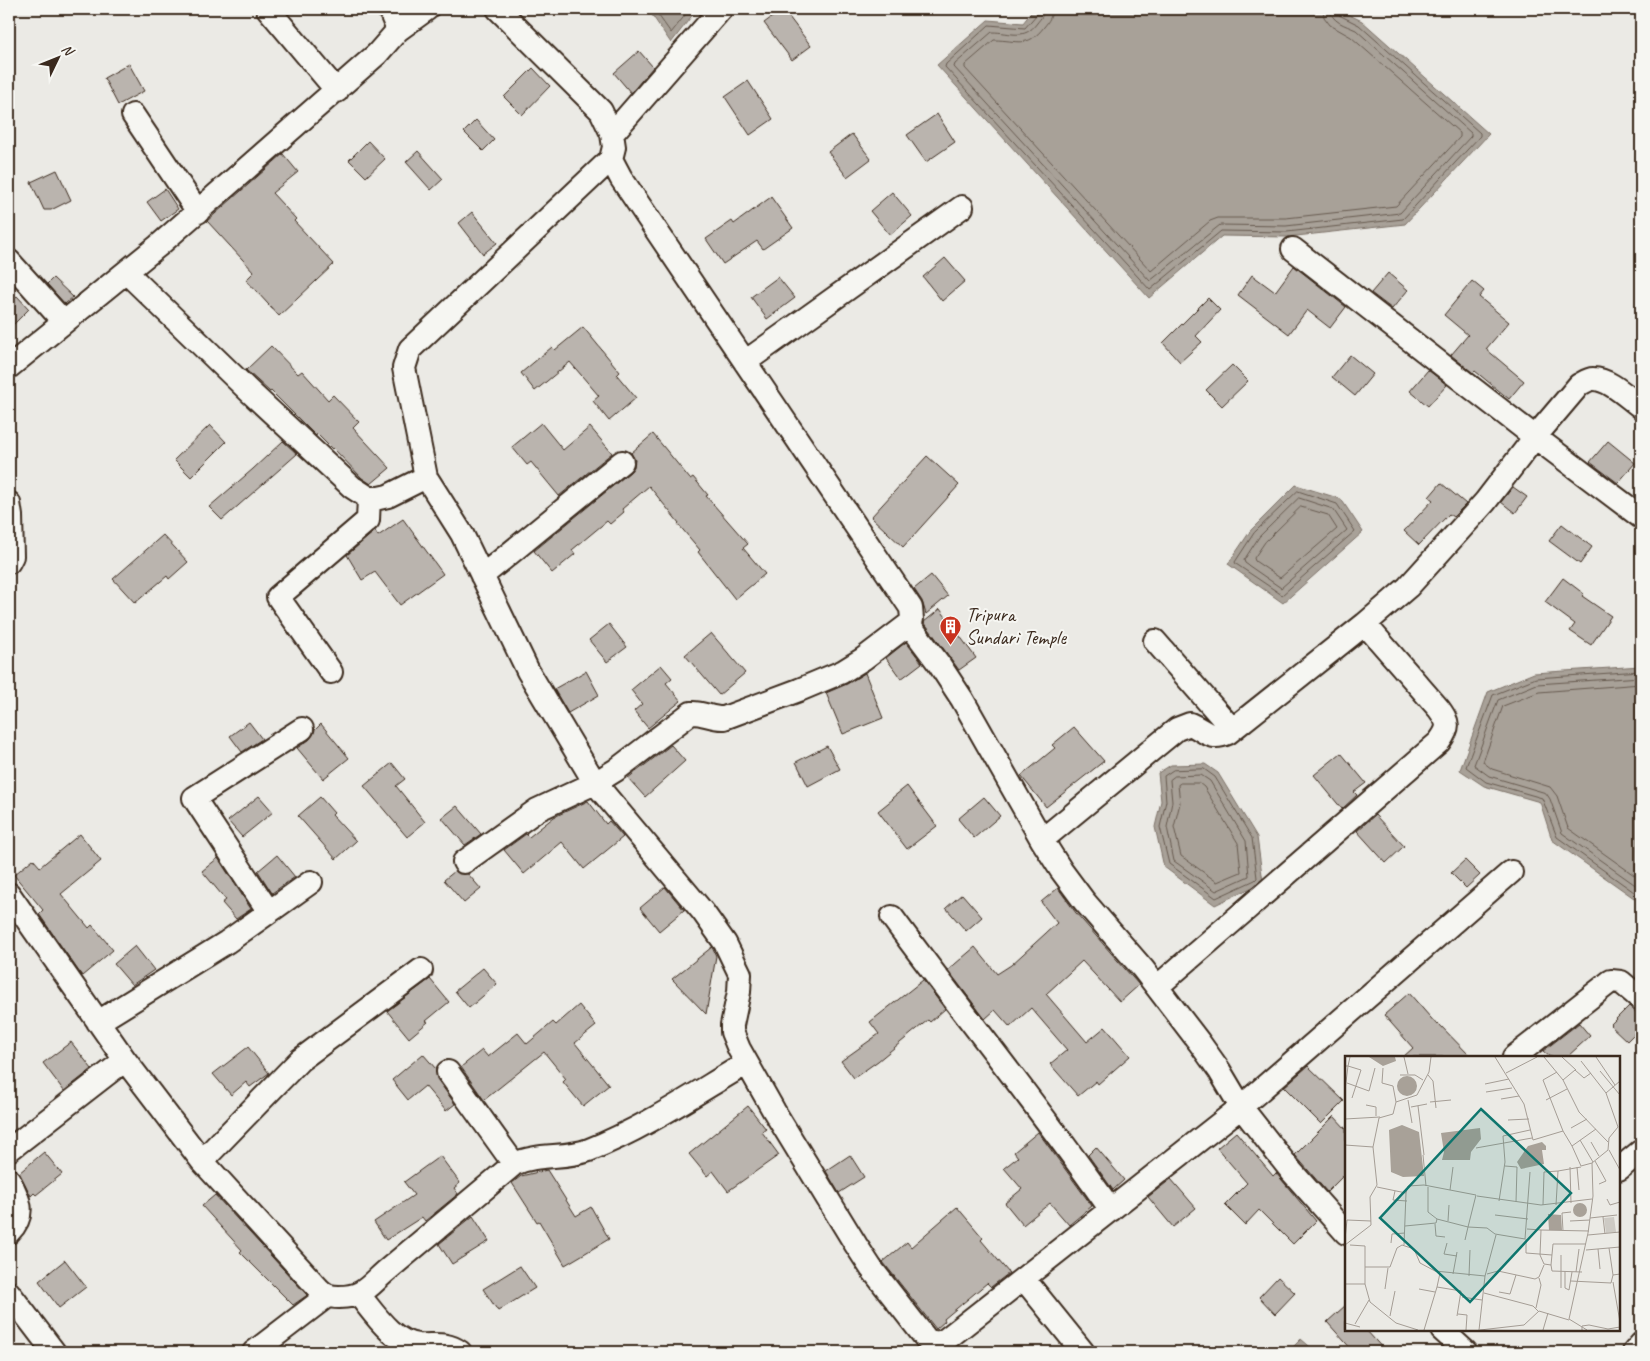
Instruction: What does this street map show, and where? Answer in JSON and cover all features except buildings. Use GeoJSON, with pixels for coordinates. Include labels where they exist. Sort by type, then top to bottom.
{"type":"FeatureCollection","features":[{"type":"Feature","properties":{"kind":"street"},"geometry":{"type":"LineString","coordinates":[[268,9],[337,91]]}},
{"type":"Feature","properties":{"kind":"street"},"geometry":{"type":"LineString","coordinates":[[389,9],[398,30]]}},
{"type":"Feature","properties":{"kind":"street"},"geometry":{"type":"LineString","coordinates":[[9,367],[198,212],[378,54],[398,30],[427,9]]}},
{"type":"Feature","properties":{"kind":"street"},"geometry":{"type":"LineString","coordinates":[[498,9],[601,111],[612,134],[614,147],[611,159],[410,349],[404,368],[426,477],[462,534],[528,670],[595,783],[703,912],[725,943],[740,974],[732,1032],[739,1049],[818,1184],[872,1268],[927,1340],[936,1348],[1241,1107],[1511,872]]}},
{"type":"Feature","properties":{"kind":"street"},"geometry":{"type":"LineString","coordinates":[[612,134],[721,9]]}},
{"type":"Feature","properties":{"kind":"street"},"geometry":{"type":"LineString","coordinates":[[133,115],[198,212]]}},
{"type":"Feature","properties":{"kind":"street"},"geometry":{"type":"LineString","coordinates":[[464,862],[537,810],[595,783],[616,770],[691,712],[697,712],[716,719],[724,718],[799,690],[849,668],[910,624],[912,620],[911,608],[620,178],[611,159]]}},
{"type":"Feature","properties":{"kind":"street"},"geometry":{"type":"LineString","coordinates":[[745,362],[962,207]]}},
{"type":"Feature","properties":{"kind":"street"},"geometry":{"type":"LineString","coordinates":[[1293,249],[1641,517]]}},
{"type":"Feature","properties":{"kind":"street"},"geometry":{"type":"LineString","coordinates":[[9,260],[64,322]]}},
{"type":"Feature","properties":{"kind":"street"},"geometry":{"type":"LineString","coordinates":[[126,272],[257,399],[352,487],[369,498],[388,496],[426,477]]}},
{"type":"Feature","properties":{"kind":"street"},"geometry":{"type":"LineString","coordinates":[[1042,840],[1177,729],[1190,724],[1217,737],[1232,729],[1365,624],[1408,586],[1466,524],[1535,437],[1572,393],[1586,380],[1593,379],[1608,384],[1641,407]]}},
{"type":"Feature","properties":{"kind":"street"},"geometry":{"type":"LineString","coordinates":[[482,576],[622,462]]}},
{"type":"Feature","properties":{"kind":"street"},"geometry":{"type":"LineString","coordinates":[[331,672],[278,597],[368,520],[369,498]]}},
{"type":"Feature","properties":{"kind":"street"},"geometry":{"type":"LineString","coordinates":[[9,503],[12,556],[9,562]]}},
{"type":"Feature","properties":{"kind":"street"},"geometry":{"type":"LineString","coordinates":[[910,624],[962,699],[1042,840],[1076,890],[1157,987],[1212,1060],[1241,1107],[1292,1172],[1343,1223]]}},
{"type":"Feature","properties":{"kind":"street"},"geometry":{"type":"LineString","coordinates":[[1157,987],[1439,742],[1446,732],[1446,720],[1439,708],[1365,624]]}},
{"type":"Feature","properties":{"kind":"street"},"geometry":{"type":"LineString","coordinates":[[1155,641],[1232,729]]}},
{"type":"Feature","properties":{"kind":"street"},"geometry":{"type":"LineString","coordinates":[[269,912],[194,798],[302,729]]}},
{"type":"Feature","properties":{"kind":"street"},"geometry":{"type":"LineString","coordinates":[[98,1022],[227,942],[311,882]]}},
{"type":"Feature","properties":{"kind":"street"},"geometry":{"type":"LineString","coordinates":[[10,898],[125,1060],[202,1161],[327,1296],[351,1297],[359,1295],[514,1164],[534,1157],[581,1153],[659,1115],[747,1063]]}},
{"type":"Feature","properties":{"kind":"street"},"geometry":{"type":"LineString","coordinates":[[892,917],[964,1014],[1034,1103],[1110,1210]]}},
{"type":"Feature","properties":{"kind":"street"},"geometry":{"type":"LineString","coordinates":[[202,1161],[300,1060],[422,970]]}},
{"type":"Feature","properties":{"kind":"street"},"geometry":{"type":"LineString","coordinates":[[1515,1056],[1611,981],[1622,982],[1641,999]]}},
{"type":"Feature","properties":{"kind":"street"},"geometry":{"type":"LineString","coordinates":[[9,1150],[125,1060]]}},
{"type":"Feature","properties":{"kind":"street"},"geometry":{"type":"LineString","coordinates":[[448,1072],[514,1164]]}},
{"type":"Feature","properties":{"kind":"street"},"geometry":{"type":"LineString","coordinates":[[1620,1168],[1641,1151]]}},
{"type":"Feature","properties":{"kind":"street"},"geometry":{"type":"LineString","coordinates":[[9,1180],[20,1200],[19,1215],[9,1232]]}},
{"type":"Feature","properties":{"kind":"street"},"geometry":{"type":"LineString","coordinates":[[1024,1279],[1083,1352]]}},
{"type":"Feature","properties":{"kind":"street"},"geometry":{"type":"LineString","coordinates":[[9,1293],[54,1352]]}},
{"type":"Feature","properties":{"kind":"street"},"geometry":{"type":"LineString","coordinates":[[359,1295],[384,1325],[394,1335],[406,1342],[417,1345],[440,1344],[460,1352]]}},
{"type":"Feature","properties":{"kind":"street"},"geometry":{"type":"LineString","coordinates":[[254,1352],[327,1296]]}},
{"type":"Feature","properties":{"kind":"street"},"geometry":{"type":"LineString","coordinates":[[1443,1331],[1466,1352]]}},
{"type":"Feature","properties":{"kind":"street"},"geometry":{"type":"LineString","coordinates":[[1634,1352],[1641,1344]]}},
{"type":"Feature","properties":{"kind":"water"},"geometry":{"type":"Polygon","coordinates":[[[648,9],[697,9],[671,43],[648,9]]]}},
{"type":"Feature","properties":{"kind":"water"},"geometry":{"type":"Polygon","coordinates":[[[1034,9],[1337,9],[1362,21],[1489,134],[1405,224],[1287,237],[1222,236],[1149,298],[937,65],[988,20],[1023,23],[1034,9]]]}},
{"type":"Feature","properties":{"kind":"water"},"geometry":{"type":"Polygon","coordinates":[[[1296,485],[1341,499],[1363,532],[1283,603],[1228,564],[1251,530],[1296,485]]]}},
{"type":"Feature","properties":{"kind":"water"},"geometry":{"type":"Polygon","coordinates":[[[1641,666],[1641,903],[1552,840],[1540,802],[1484,786],[1460,770],[1488,692],[1534,673],[1641,666]]]}},
{"type":"Feature","properties":{"kind":"water"},"geometry":{"type":"Polygon","coordinates":[[[1205,764],[1218,773],[1257,837],[1263,882],[1215,905],[1164,867],[1155,827],[1161,801],[1158,773],[1171,765],[1205,764]]]}},
{"type":"Feature","properties":{"kind":"water"},"geometry":{"type":"Polygon","coordinates":[[[1301,1339],[1316,1352],[1288,1352],[1301,1339]]]}},
{"type":"Feature","properties":{"kind":"place","name":"Tripura Sundari Temple"},"geometry":{"type":"Point","coordinates":[950,645]}}]}
